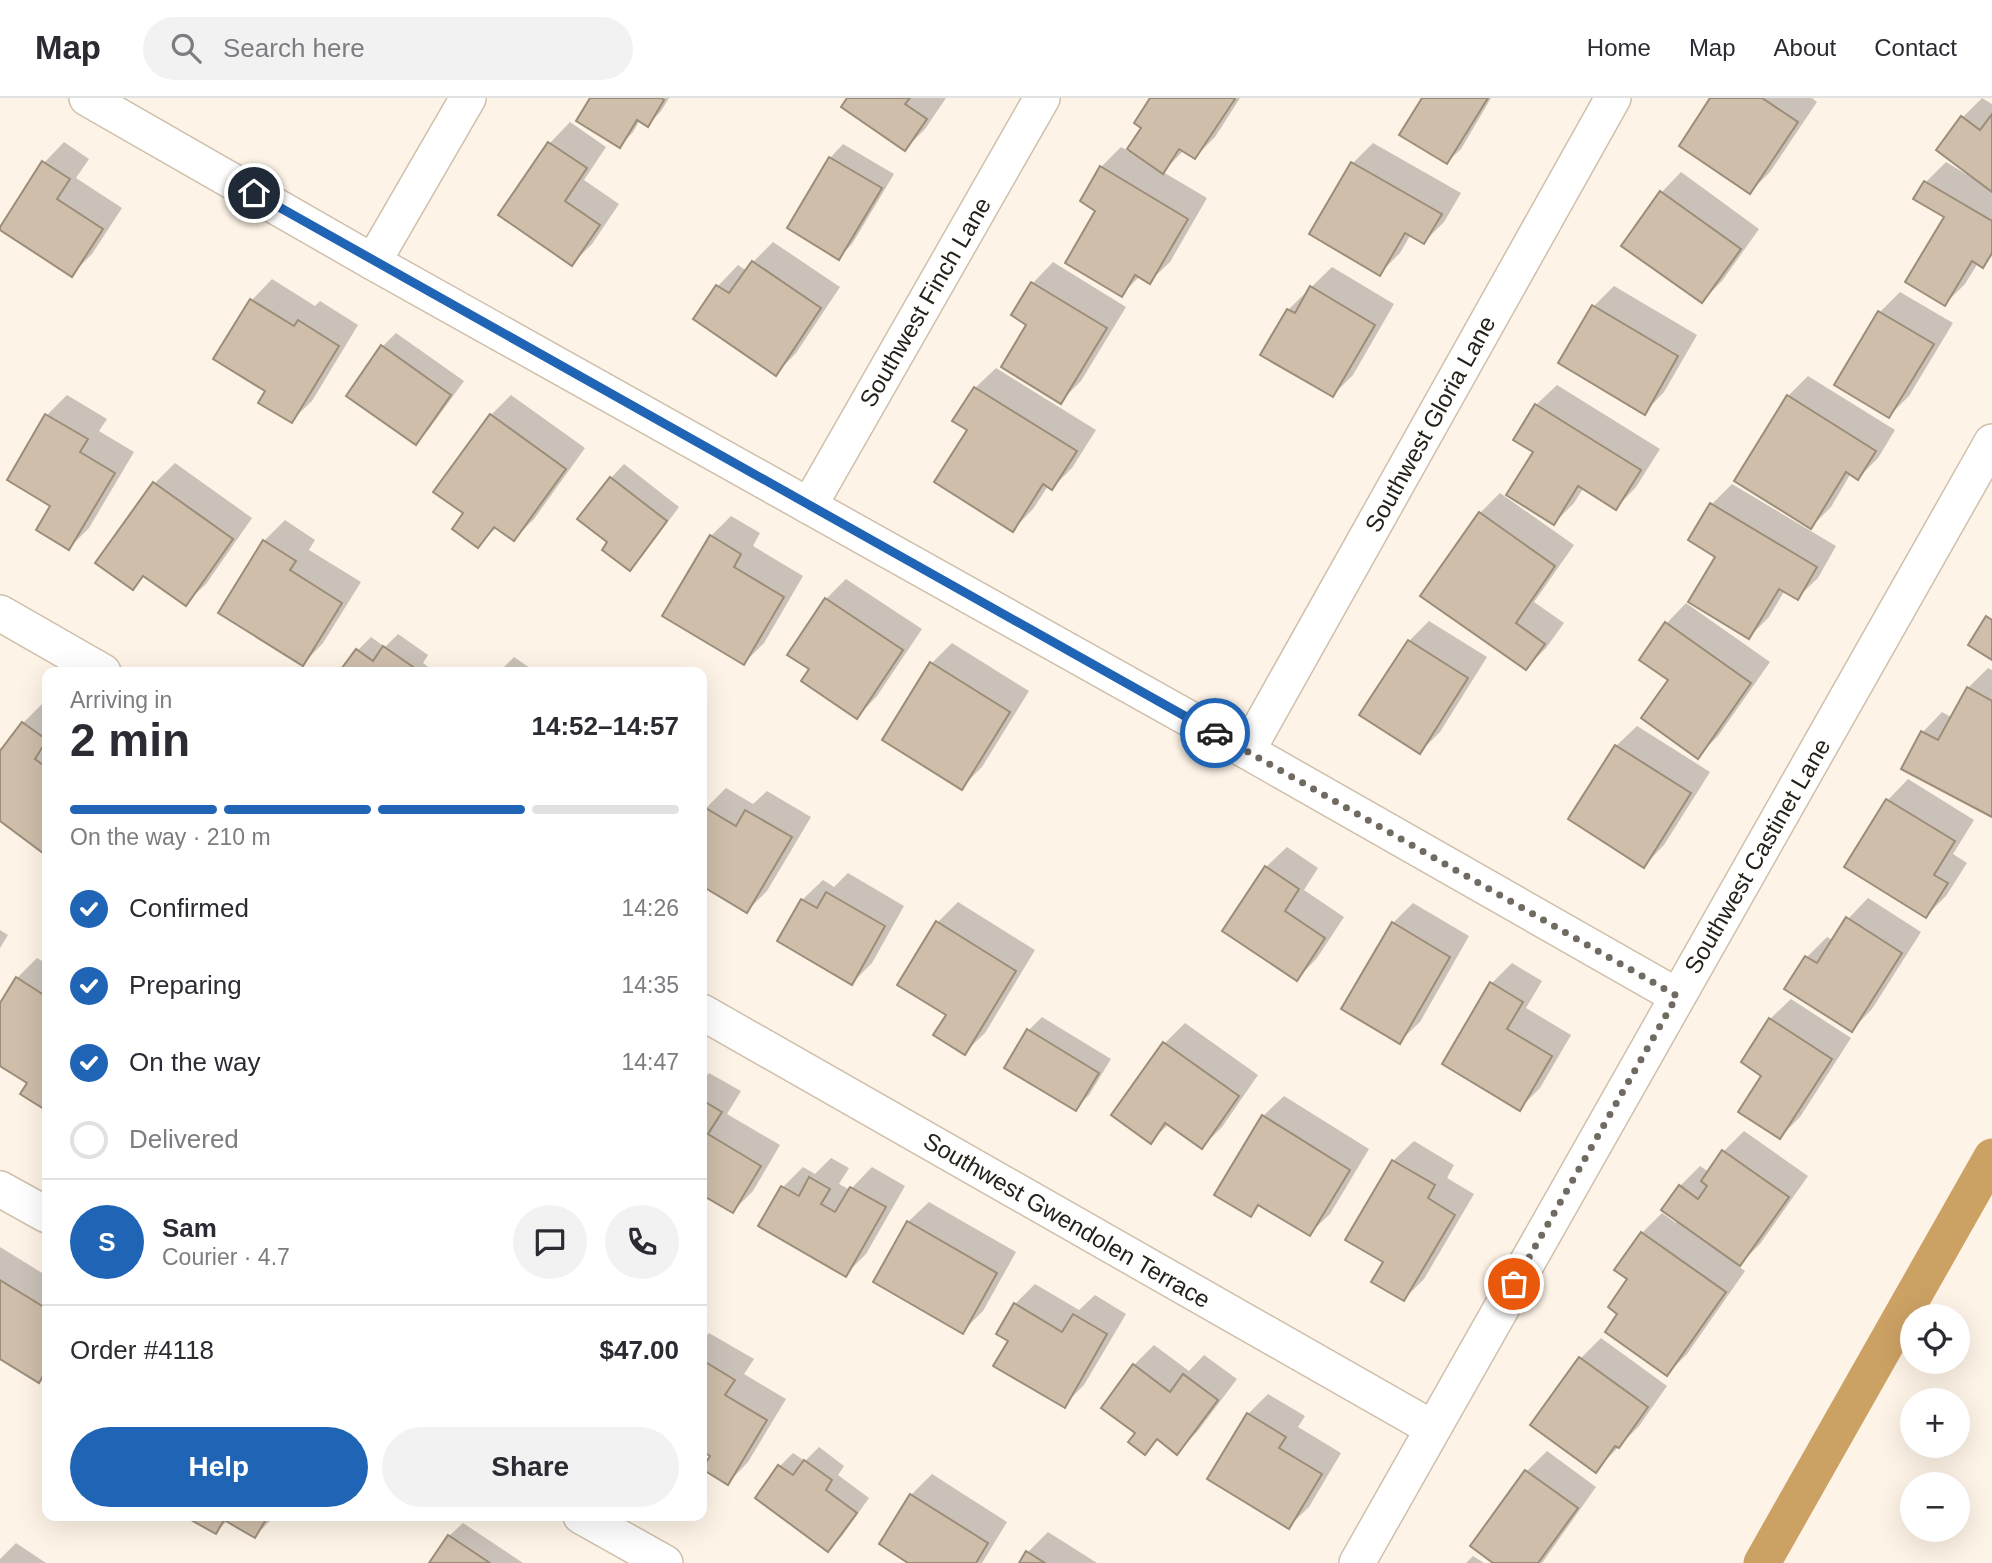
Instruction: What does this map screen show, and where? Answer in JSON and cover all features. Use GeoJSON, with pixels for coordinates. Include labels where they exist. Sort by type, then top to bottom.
{"type":"FeatureCollection","features":[{"type":"Feature","properties":{"kind":"street"},"geometry":{"type":"LineString","coordinates":[[87,98],[373,262],[1247,751],[1677,996]]}},
{"type":"Feature","properties":{"kind":"street"},"geometry":{"type":"LineString","coordinates":[[373,262],[468,98]]}},
{"type":"Feature","properties":{"kind":"street","name":"Southwest Finch Lane"},"geometry":{"type":"LineString","coordinates":[[809,506],[1042,98]]}},
{"type":"Feature","properties":{"kind":"street","name":"Southwest Gloria Lane"},"geometry":{"type":"LineString","coordinates":[[1247,751],[1613,98]]}},
{"type":"Feature","properties":{"kind":"street","name":"Southwest Castinet Lane"},"geometry":{"type":"LineString","coordinates":[[1357,1563],[1992,442]]}},
{"type":"Feature","properties":{"kind":"street"},"geometry":{"type":"LineString","coordinates":[[0,613],[94,667]]}},
{"type":"Feature","properties":{"kind":"street","name":"Southwest Gwendolen Terrace"},"geometry":{"type":"LineString","coordinates":[[707,1015],[1432,1428]]}},
{"type":"Feature","properties":{"kind":"street"},"geometry":{"type":"LineString","coordinates":[[0,1189],[42,1212]]}},
{"type":"Feature","properties":{"kind":"street"},"geometry":{"type":"LineString","coordinates":[[591,1521],[666,1563]]}},
{"type":"Feature","properties":{"kind":"building"},"geometry":{"type":"Polygon","coordinates":[[[590,98],[664,100],[648,127],[637,120],[620,148],[576,121],[590,98]]]}},
{"type":"Feature","properties":{"kind":"building"},"geometry":{"type":"Polygon","coordinates":[[[847,98],[910,98],[905,104],[927,119],[905,151],[841,107],[847,98]]]}},
{"type":"Feature","properties":{"kind":"building"},"geometry":{"type":"Polygon","coordinates":[[[1150,98],[1235,99],[1195,159],[1179,149],[1163,174],[1127,149],[1141,128],[1134,123],[1150,98]]]}},
{"type":"Feature","properties":{"kind":"building"},"geometry":{"type":"Polygon","coordinates":[[[1422,98],[1488,98],[1447,164],[1399,135],[1422,98]]]}},
{"type":"Feature","properties":{"kind":"building"},"geometry":{"type":"Polygon","coordinates":[[[1710,98],[1762,98],[1798,122],[1750,194],[1679,146],[1710,98]]]}},
{"type":"Feature","properties":{"kind":"building"},"geometry":{"type":"Polygon","coordinates":[[[1992,114],[1992,192],[1936,150],[1961,116],[1980,130],[1992,114]]]}},
{"type":"Feature","properties":{"kind":"building"},"geometry":{"type":"Polygon","coordinates":[[[548,142],[587,168],[565,201],[600,225],[572,266],[498,215],[548,142]]]}},
{"type":"Feature","properties":{"kind":"building"},"geometry":{"type":"Polygon","coordinates":[[[829,157],[882,188],[839,260],[787,228],[829,157]]]}},
{"type":"Feature","properties":{"kind":"building"},"geometry":{"type":"Polygon","coordinates":[[[42,161],[70,179],[57,199],[103,229],[72,277],[0,230],[42,161]]]}},
{"type":"Feature","properties":{"kind":"building"},"geometry":{"type":"Polygon","coordinates":[[[1351,162],[1442,214],[1424,244],[1405,233],[1380,276],[1309,234],[1351,162]]]}},
{"type":"Feature","properties":{"kind":"building"},"geometry":{"type":"Polygon","coordinates":[[[1100,166],[1188,219],[1150,284],[1135,275],[1122,297],[1065,263],[1095,211],[1080,201],[1100,166]]]}},
{"type":"Feature","properties":{"kind":"building"},"geometry":{"type":"Polygon","coordinates":[[[1924,181],[1992,221],[1992,253],[1983,268],[1972,261],[1945,306],[1905,282],[1944,217],[1913,199],[1924,181]]]}},
{"type":"Feature","properties":{"kind":"building"},"geometry":{"type":"Polygon","coordinates":[[[1660,191],[1741,249],[1702,303],[1621,246],[1660,191]]]}},
{"type":"Feature","properties":{"kind":"building"},"geometry":{"type":"Polygon","coordinates":[[[752,261],[821,308],[776,376],[693,319],[716,285],[729,293],[752,261]]]}},
{"type":"Feature","properties":{"kind":"building"},"geometry":{"type":"Polygon","coordinates":[[[1031,282],[1107,328],[1061,404],[1001,367],[1026,325],[1011,315],[1031,282]]]}},
{"type":"Feature","properties":{"kind":"building"},"geometry":{"type":"Polygon","coordinates":[[[1310,286],[1375,325],[1333,397],[1260,355],[1287,309],[1295,313],[1310,286]]]}},
{"type":"Feature","properties":{"kind":"building"},"geometry":{"type":"Polygon","coordinates":[[[250,299],[294,326],[298,320],[339,346],[292,423],[258,403],[265,391],[213,359],[250,299]]]}},
{"type":"Feature","properties":{"kind":"building"},"geometry":{"type":"Polygon","coordinates":[[[1592,305],[1678,356],[1645,415],[1558,363],[1592,305]]]}},
{"type":"Feature","properties":{"kind":"building"},"geometry":{"type":"Polygon","coordinates":[[[1878,311],[1934,344],[1889,418],[1834,385],[1878,311]]]}},
{"type":"Feature","properties":{"kind":"building"},"geometry":{"type":"Polygon","coordinates":[[[381,345],[451,395],[416,445],[346,396],[381,345]]]}},
{"type":"Feature","properties":{"kind":"building"},"geometry":{"type":"Polygon","coordinates":[[[974,387],[1077,451],[1052,490],[1043,484],[1013,532],[934,482],[967,430],[952,421],[974,387]]]}},
{"type":"Feature","properties":{"kind":"building"},"geometry":{"type":"Polygon","coordinates":[[[1787,395],[1876,451],[1858,480],[1846,472],[1811,529],[1734,481],[1787,395]]]}},
{"type":"Feature","properties":{"kind":"building"},"geometry":{"type":"Polygon","coordinates":[[[1535,404],[1641,470],[1616,510],[1578,486],[1554,525],[1506,495],[1533,452],[1513,440],[1535,404]]]}},
{"type":"Feature","properties":{"kind":"building"},"geometry":{"type":"Polygon","coordinates":[[[45,414],[88,439],[80,452],[115,473],[69,550],[36,530],[50,506],[7,480],[45,414]]]}},
{"type":"Feature","properties":{"kind":"building"},"geometry":{"type":"Polygon","coordinates":[[[490,414],[566,469],[514,541],[494,527],[478,548],[452,529],[463,513],[433,492],[490,414]]]}},
{"type":"Feature","properties":{"kind":"building"},"geometry":{"type":"Polygon","coordinates":[[[610,477],[667,521],[630,571],[602,550],[607,542],[577,519],[610,477]]]}},
{"type":"Feature","properties":{"kind":"building"},"geometry":{"type":"Polygon","coordinates":[[[153,482],[233,539],[186,606],[143,576],[133,590],[95,563],[153,482]]]}},
{"type":"Feature","properties":{"kind":"building"},"geometry":{"type":"Polygon","coordinates":[[[1710,503],[1817,567],[1798,600],[1779,589],[1749,639],[1688,602],[1715,557],[1688,540],[1710,503]]]}},
{"type":"Feature","properties":{"kind":"building"},"geometry":{"type":"Polygon","coordinates":[[[1479,512],[1555,566],[1516,623],[1545,644],[1526,670],[1420,596],[1479,512]]]}},
{"type":"Feature","properties":{"kind":"building"},"geometry":{"type":"Polygon","coordinates":[[[710,535],[741,554],[734,567],[784,597],[744,665],[662,616],[710,535]]]}},
{"type":"Feature","properties":{"kind":"building"},"geometry":{"type":"Polygon","coordinates":[[[263,540],[296,561],[290,570],[342,603],[303,666],[218,613],[263,540]]]}},
{"type":"Feature","properties":{"kind":"building"},"geometry":{"type":"Polygon","coordinates":[[[825,598],[903,650],[857,719],[801,681],[809,669],[787,655],[825,598]]]}},
{"type":"Feature","properties":{"kind":"building"},"geometry":{"type":"Polygon","coordinates":[[[1986,616],[1992,620],[1992,660],[1968,645],[1986,616]]]}},
{"type":"Feature","properties":{"kind":"building"},"geometry":{"type":"Polygon","coordinates":[[[1665,622],[1751,683],[1698,759],[1641,718],[1668,680],[1639,660],[1665,622]]]}},
{"type":"Feature","properties":{"kind":"building"},"geometry":{"type":"Polygon","coordinates":[[[1408,640],[1468,678],[1420,754],[1359,715],[1408,640]]]}},
{"type":"Feature","properties":{"kind":"building"},"geometry":{"type":"Polygon","coordinates":[[[383,646],[413,667],[343,667],[356,649],[373,661],[383,646]]]}},
{"type":"Feature","properties":{"kind":"building"},"geometry":{"type":"Polygon","coordinates":[[[930,662],[1010,712],[962,790],[882,740],[930,662]]]}},
{"type":"Feature","properties":{"kind":"building"},"geometry":{"type":"Polygon","coordinates":[[[1967,687],[1992,701],[1992,817],[1901,769],[1921,731],[1938,740],[1967,687]]]}},
{"type":"Feature","properties":{"kind":"building"},"geometry":{"type":"Polygon","coordinates":[[[22,722],[42,736],[42,748],[35,759],[42,764],[42,852],[0,821],[0,751],[22,722]]]}},
{"type":"Feature","properties":{"kind":"building"},"geometry":{"type":"Polygon","coordinates":[[[1615,745],[1691,793],[1644,868],[1568,819],[1615,745]]]}},
{"type":"Feature","properties":{"kind":"building"},"geometry":{"type":"Polygon","coordinates":[[[1886,799],[1955,841],[1934,875],[1948,883],[1926,918],[1844,867],[1886,799]]]}},
{"type":"Feature","properties":{"kind":"building"},"geometry":{"type":"Polygon","coordinates":[[[707,809],[736,826],[745,810],[792,837],[747,913],[707,889],[707,809]]]}},
{"type":"Feature","properties":{"kind":"building"},"geometry":{"type":"Polygon","coordinates":[[[1265,866],[1299,889],[1285,911],[1325,938],[1297,981],[1222,931],[1265,866]]]}},
{"type":"Feature","properties":{"kind":"building"},"geometry":{"type":"Polygon","coordinates":[[[826,892],[885,926],[852,985],[777,941],[801,899],[817,908],[826,892]]]}},
{"type":"Feature","properties":{"kind":"building"},"geometry":{"type":"Polygon","coordinates":[[[1846,917],[1902,953],[1852,1032],[1784,989],[1805,956],[1817,963],[1846,917]]]}},
{"type":"Feature","properties":{"kind":"building"},"geometry":{"type":"Polygon","coordinates":[[[936,921],[1016,971],[965,1055],[933,1035],[946,1015],[897,985],[936,921]]]}},
{"type":"Feature","properties":{"kind":"building"},"geometry":{"type":"Polygon","coordinates":[[[1392,922],[1450,957],[1400,1044],[1341,1009],[1392,922]]]}},
{"type":"Feature","properties":{"kind":"building"},"geometry":{"type":"Polygon","coordinates":[[[16,977],[42,994],[42,1108],[20,1094],[27,1083],[0,1066],[0,1003],[16,977]]]}},
{"type":"Feature","properties":{"kind":"building"},"geometry":{"type":"Polygon","coordinates":[[[1490,982],[1523,1002],[1507,1029],[1552,1056],[1520,1111],[1442,1064],[1490,982]]]}},
{"type":"Feature","properties":{"kind":"building"},"geometry":{"type":"Polygon","coordinates":[[[1769,1018],[1832,1059],[1780,1139],[1738,1112],[1761,1076],[1741,1062],[1769,1018]]]}},
{"type":"Feature","properties":{"kind":"building"},"geometry":{"type":"Polygon","coordinates":[[[1027,1029],[1099,1073],[1076,1111],[1004,1068],[1027,1029]]]}},
{"type":"Feature","properties":{"kind":"building"},"geometry":{"type":"Polygon","coordinates":[[[1163,1042],[1239,1096],[1202,1149],[1165,1123],[1151,1144],[1111,1115],[1163,1042]]]}},
{"type":"Feature","properties":{"kind":"building"},"geometry":{"type":"Polygon","coordinates":[[[707,1103],[722,1112],[708,1134],[761,1166],[733,1213],[707,1198],[707,1103]]]}},
{"type":"Feature","properties":{"kind":"building"},"geometry":{"type":"Polygon","coordinates":[[[1262,1115],[1350,1170],[1310,1236],[1258,1205],[1251,1217],[1214,1195],[1262,1115]]]}},
{"type":"Feature","properties":{"kind":"building"},"geometry":{"type":"Polygon","coordinates":[[[1722,1150],[1789,1197],[1740,1266],[1661,1210],[1679,1185],[1698,1199],[1707,1186],[1701,1181],[1722,1150]]]}},
{"type":"Feature","properties":{"kind":"building"},"geometry":{"type":"Polygon","coordinates":[[[1392,1160],[1435,1185],[1428,1198],[1455,1215],[1404,1301],[1371,1282],[1383,1262],[1345,1240],[1392,1160]]]}},
{"type":"Feature","properties":{"kind":"building"},"geometry":{"type":"Polygon","coordinates":[[[809,1177],[830,1189],[821,1204],[835,1212],[850,1187],[886,1207],[846,1277],[758,1226],[781,1186],[799,1196],[809,1177]]]}},
{"type":"Feature","properties":{"kind":"building"},"geometry":{"type":"Polygon","coordinates":[[[907,1221],[997,1273],[963,1334],[873,1282],[907,1221]]]}},
{"type":"Feature","properties":{"kind":"building"},"geometry":{"type":"Polygon","coordinates":[[[1641,1232],[1726,1292],[1667,1376],[1605,1332],[1617,1314],[1608,1307],[1627,1279],[1614,1270],[1641,1232]]]}},
{"type":"Feature","properties":{"kind":"building"},"geometry":{"type":"Polygon","coordinates":[[[0,1280],[42,1306],[42,1378],[39,1383],[0,1359],[0,1280]]]}},
{"type":"Feature","properties":{"kind":"building"},"geometry":{"type":"Polygon","coordinates":[[[1014,1303],[1062,1332],[1073,1314],[1107,1334],[1065,1408],[993,1366],[1008,1341],[996,1334],[1014,1303]]]}},
{"type":"Feature","properties":{"kind":"building"},"geometry":{"type":"Polygon","coordinates":[[[1579,1357],[1648,1407],[1619,1448],[1615,1446],[1596,1473],[1530,1425],[1579,1357]]]}},
{"type":"Feature","properties":{"kind":"building"},"geometry":{"type":"Polygon","coordinates":[[[707,1363],[735,1380],[725,1395],[767,1420],[728,1485],[707,1472],[710,1456],[707,1454],[707,1363]]]}},
{"type":"Feature","properties":{"kind":"building"},"geometry":{"type":"Polygon","coordinates":[[[1133,1364],[1170,1392],[1183,1374],[1218,1400],[1177,1455],[1157,1439],[1145,1455],[1128,1442],[1135,1433],[1101,1408],[1133,1364]]]}},
{"type":"Feature","properties":{"kind":"building"},"geometry":{"type":"Polygon","coordinates":[[[1247,1413],[1286,1437],[1279,1448],[1322,1474],[1289,1529],[1207,1479],[1247,1413]]]}},
{"type":"Feature","properties":{"kind":"building"},"geometry":{"type":"Polygon","coordinates":[[[804,1460],[832,1480],[826,1490],[857,1513],[828,1552],[755,1498],[778,1465],[793,1475],[804,1460]]]}},
{"type":"Feature","properties":{"kind":"building"},"geometry":{"type":"Polygon","coordinates":[[[1525,1470],[1578,1508],[1538,1563],[1493,1563],[1470,1546],[1525,1470]]]}},
{"type":"Feature","properties":{"kind":"building"},"geometry":{"type":"Polygon","coordinates":[[[910,1494],[988,1543],[976,1563],[908,1563],[879,1544],[910,1494]]]}},
{"type":"Feature","properties":{"kind":"building"},"geometry":{"type":"Polygon","coordinates":[[[193,1521],[223,1521],[216,1534],[193,1521]]]}},
{"type":"Feature","properties":{"kind":"building"},"geometry":{"type":"Polygon","coordinates":[[[226,1521],[265,1521],[255,1538],[226,1521]]]}},
{"type":"Feature","properties":{"kind":"building"},"geometry":{"type":"Polygon","coordinates":[[[448,1535],[490,1563],[429,1563],[448,1535]]]}},
{"type":"Feature","properties":{"kind":"building"},"geometry":{"type":"Polygon","coordinates":[[[1026,1551],[1045,1563],[1019,1563],[1026,1551]]]}},
{"type":"Feature","properties":{"kind":"waterway"},"geometry":{"type":"LineString","coordinates":[[1762,1563],[1992,1157]]}},
{"type":"Feature","properties":{"kind":"way so far"},"geometry":{"type":"LineString","coordinates":[[1215,733],[1677,996],[1514,1284]]}},
{"type":"Feature","properties":{"kind":"route"},"geometry":{"type":"LineString","coordinates":[[254,193],[1215,733]]}}]}
